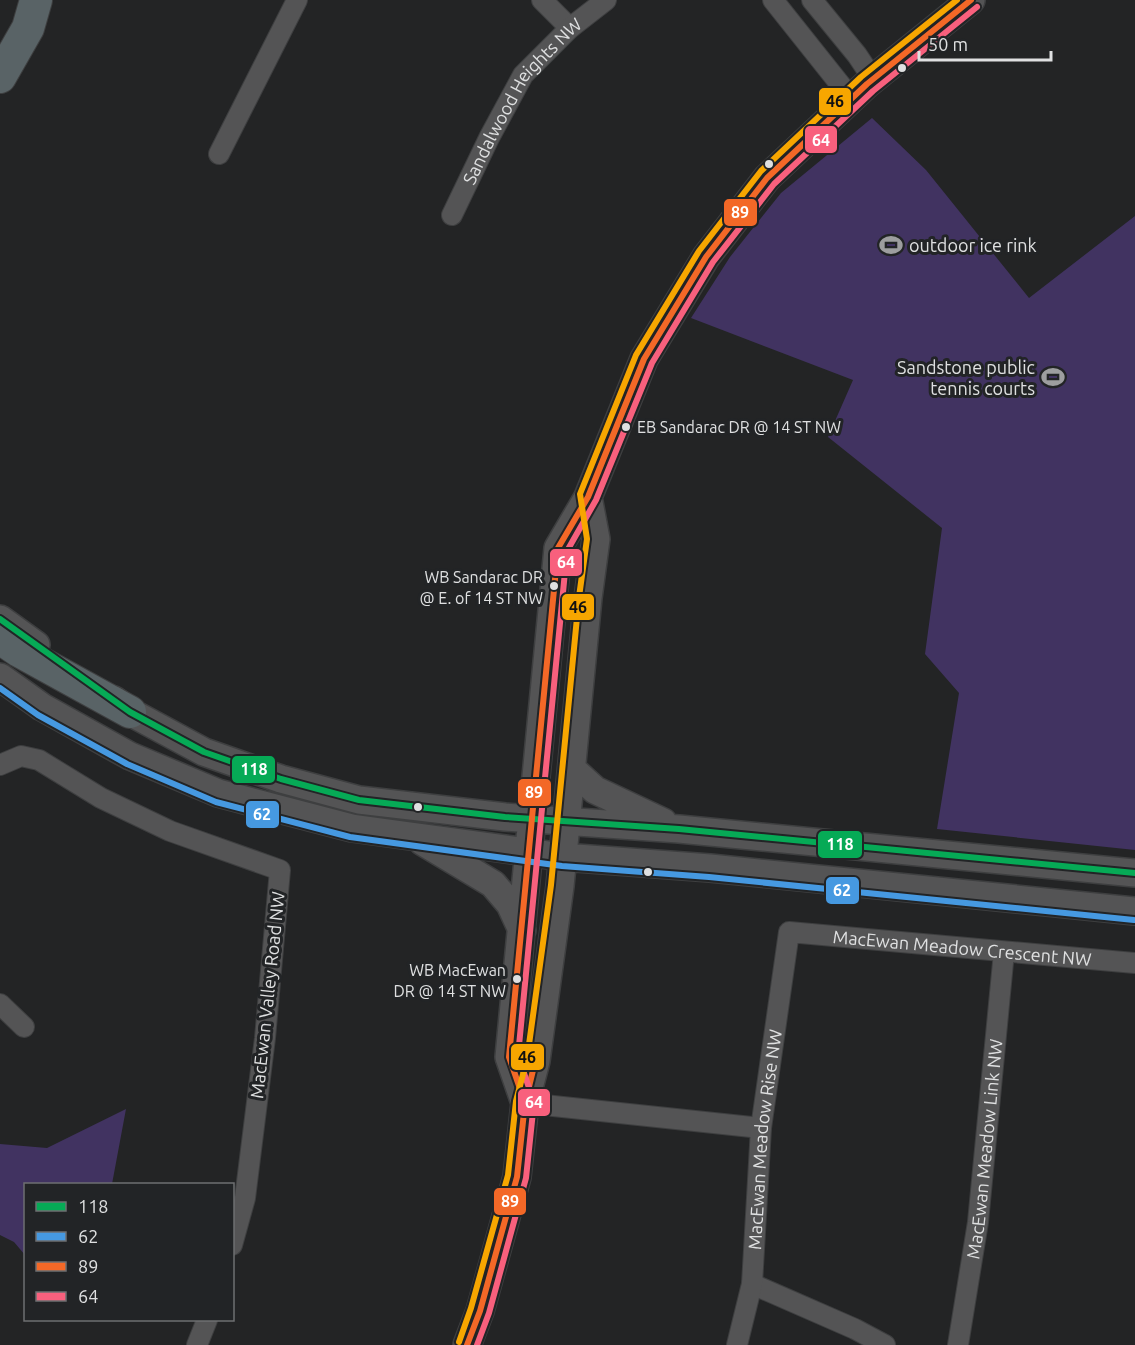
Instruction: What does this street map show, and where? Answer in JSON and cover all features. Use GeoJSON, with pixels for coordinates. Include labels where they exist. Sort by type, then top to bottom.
{"type":"FeatureCollection","features":[{"type":"Feature","properties":{"kind":"main road"},"geometry":{"type":"LineString","coordinates":[[0,50],[32,0]]}},
{"type":"Feature","properties":{"kind":"main road"},"geometry":{"type":"LineString","coordinates":[[0,77],[28,28],[36,0]]}},
{"type":"Feature","properties":{"kind":"main road"},"geometry":{"type":"LineString","coordinates":[[525,1103],[509,1057],[558,548],[588,497],[644,359],[705,257],[767,178],[851,98],[970,0]]}},
{"type":"Feature","properties":{"kind":"main road"},"geometry":{"type":"LineString","coordinates":[[467,1345],[480,1311],[516,1177],[525,1103],[536,1061],[563,857],[588,598],[596,539],[588,497]]}},
{"type":"Feature","properties":{"kind":"main road"},"geometry":{"type":"LineString","coordinates":[[0,619],[129,712]]}},
{"type":"Feature","properties":{"kind":"main road"},"geometry":{"type":"LineString","coordinates":[[0,638],[19,651],[204,752],[281,779],[359,800],[505,817],[679,829],[1135,873]]}},
{"type":"Feature","properties":{"kind":"main road"},"geometry":{"type":"LineString","coordinates":[[0,677],[42,707],[130,756],[218,793],[352,828],[563,857],[710,868],[1135,911]]}},
{"type":"Feature","properties":{"kind":"main road"},"geometry":{"type":"LineString","coordinates":[[572,769],[595,790],[679,829]]}},
{"type":"Feature","properties":{"kind":"main road"},"geometry":{"type":"LineString","coordinates":[[412,836],[493,884],[510,904],[522,930]]}},
{"type":"Feature","properties":{"kind":"street"},"geometry":{"type":"LineString","coordinates":[[219,154],[297,0]]}},
{"type":"Feature","properties":{"kind":"street"},"geometry":{"type":"LineString","coordinates":[[542,0],[570,28]]}},
{"type":"Feature","properties":{"kind":"street","name":"Sandalwood Heights NW"},"geometry":{"type":"LineString","coordinates":[[452,215],[489,138],[523,75],[570,28],[606,0]]}},
{"type":"Feature","properties":{"kind":"street"},"geometry":{"type":"LineString","coordinates":[[773,0],[851,98]]}},
{"type":"Feature","properties":{"kind":"street"},"geometry":{"type":"LineString","coordinates":[[812,0],[873,79]]}},
{"type":"Feature","properties":{"kind":"street","name":"MacEwan Valley Road NW"},"geometry":{"type":"LineString","coordinates":[[0,765],[21,756],[39,760],[101,798],[170,831],[280,870],[265,1038],[246,1186],[234,1237]]}},
{"type":"Feature","properties":{"kind":"street","name":"MacEwan Meadow Crescent NW"},"geometry":{"type":"LineString","coordinates":[[789,932],[1135,963]]}},
{"type":"Feature","properties":{"kind":"street","name":"MacEwan Meadow Rise NW"},"geometry":{"type":"LineString","coordinates":[[737,1345],[752,1284],[761,1128],[789,932]]}},
{"type":"Feature","properties":{"kind":"street","name":"MacEwan Meadow Link NW"},"geometry":{"type":"LineString","coordinates":[[958,1345],[978,1222],[1004,952]]}},
{"type":"Feature","properties":{"kind":"street"},"geometry":{"type":"LineString","coordinates":[[0,1004],[24,1027]]}},
{"type":"Feature","properties":{"kind":"street"},"geometry":{"type":"LineString","coordinates":[[525,1103],[761,1128]]}},
{"type":"Feature","properties":{"kind":"street"},"geometry":{"type":"LineString","coordinates":[[752,1284],[855,1329],[885,1345]]}},
{"type":"Feature","properties":{"kind":"street"},"geometry":{"type":"LineString","coordinates":[[197,1345],[207,1321]]}},
{"type":"Feature","properties":{"kind":"shaded area"},"geometry":{"type":"Polygon","coordinates":[[[872,118],[926,170],[1029,298],[1135,216],[1135,850],[937,829],[959,693],[925,654],[942,528],[828,437],[853,380],[691,318],[730,257],[781,193],[872,118]]]}},
{"type":"Feature","properties":{"kind":"shaded area"},"geometry":{"type":"Polygon","coordinates":[[[126,1109],[112,1183],[24,1183],[24,1254],[14,1242],[0,1235],[0,1144],[47,1148],[126,1109]]]}},
{"type":"Feature","properties":{"kind":"transit line","name":"46"},"geometry":{"type":"LineString","coordinates":[[459,1342],[471,1308],[508,1175],[516,1101],[527,1059],[551,885],[579,597],[587,539],[580,494],[636,355],[699,251],[761,171],[861,77],[957,0]]}},
{"type":"Feature","properties":{"kind":"transit line","name":"89"},"geometry":{"type":"LineString","coordinates":[[525,1103],[509,1057],[558,548],[588,497],[644,359],[706,257],[767,178],[867,84],[971,0]]}},
{"type":"Feature","properties":{"kind":"transit line","name":"64"},"geometry":{"type":"LineString","coordinates":[[477,1345],[489,1313],[526,1178],[534,1102],[518,1056],[567,551],[596,500],[652,363],[713,262],[774,184],[873,91],[977,7]]}},
{"type":"Feature","properties":{"kind":"transit line","name":"118"},"geometry":{"type":"LineString","coordinates":[[0,619],[130,712],[204,752],[281,779],[359,800],[505,817],[679,829],[1135,873]]}},
{"type":"Feature","properties":{"kind":"transit line","name":"62"},"geometry":{"type":"LineString","coordinates":[[0,688],[38,715],[127,764],[216,802],[350,837],[562,866],[709,877],[1134,920]]}},
{"type":"Feature","properties":{"kind":"transit line","name":"89"},"geometry":{"type":"LineString","coordinates":[[467,1345],[480,1311],[517,1177],[525,1103],[537,1054]]}},
{"type":"Feature","properties":{"kind":"place","name":"outdoor ice rink"},"geometry":{"type":"Point","coordinates":[891,245]}},
{"type":"Feature","properties":{"kind":"place","name":"Sandstone public tennis courts"},"geometry":{"type":"Point","coordinates":[1053,377]}},
{"type":"Feature","properties":{"kind":"place","name":"EB Sandarac DR @ 14 ST NW"},"geometry":{"type":"Point","coordinates":[626,427]}},
{"type":"Feature","properties":{"kind":"place","name":"WB Sandarac DR @ E. of 14 ST NW"},"geometry":{"type":"Point","coordinates":[554,586]}},
{"type":"Feature","properties":{"kind":"place","name":"WB MacEwan DR @ 14 ST NW"},"geometry":{"type":"Point","coordinates":[517,979]}}]}
